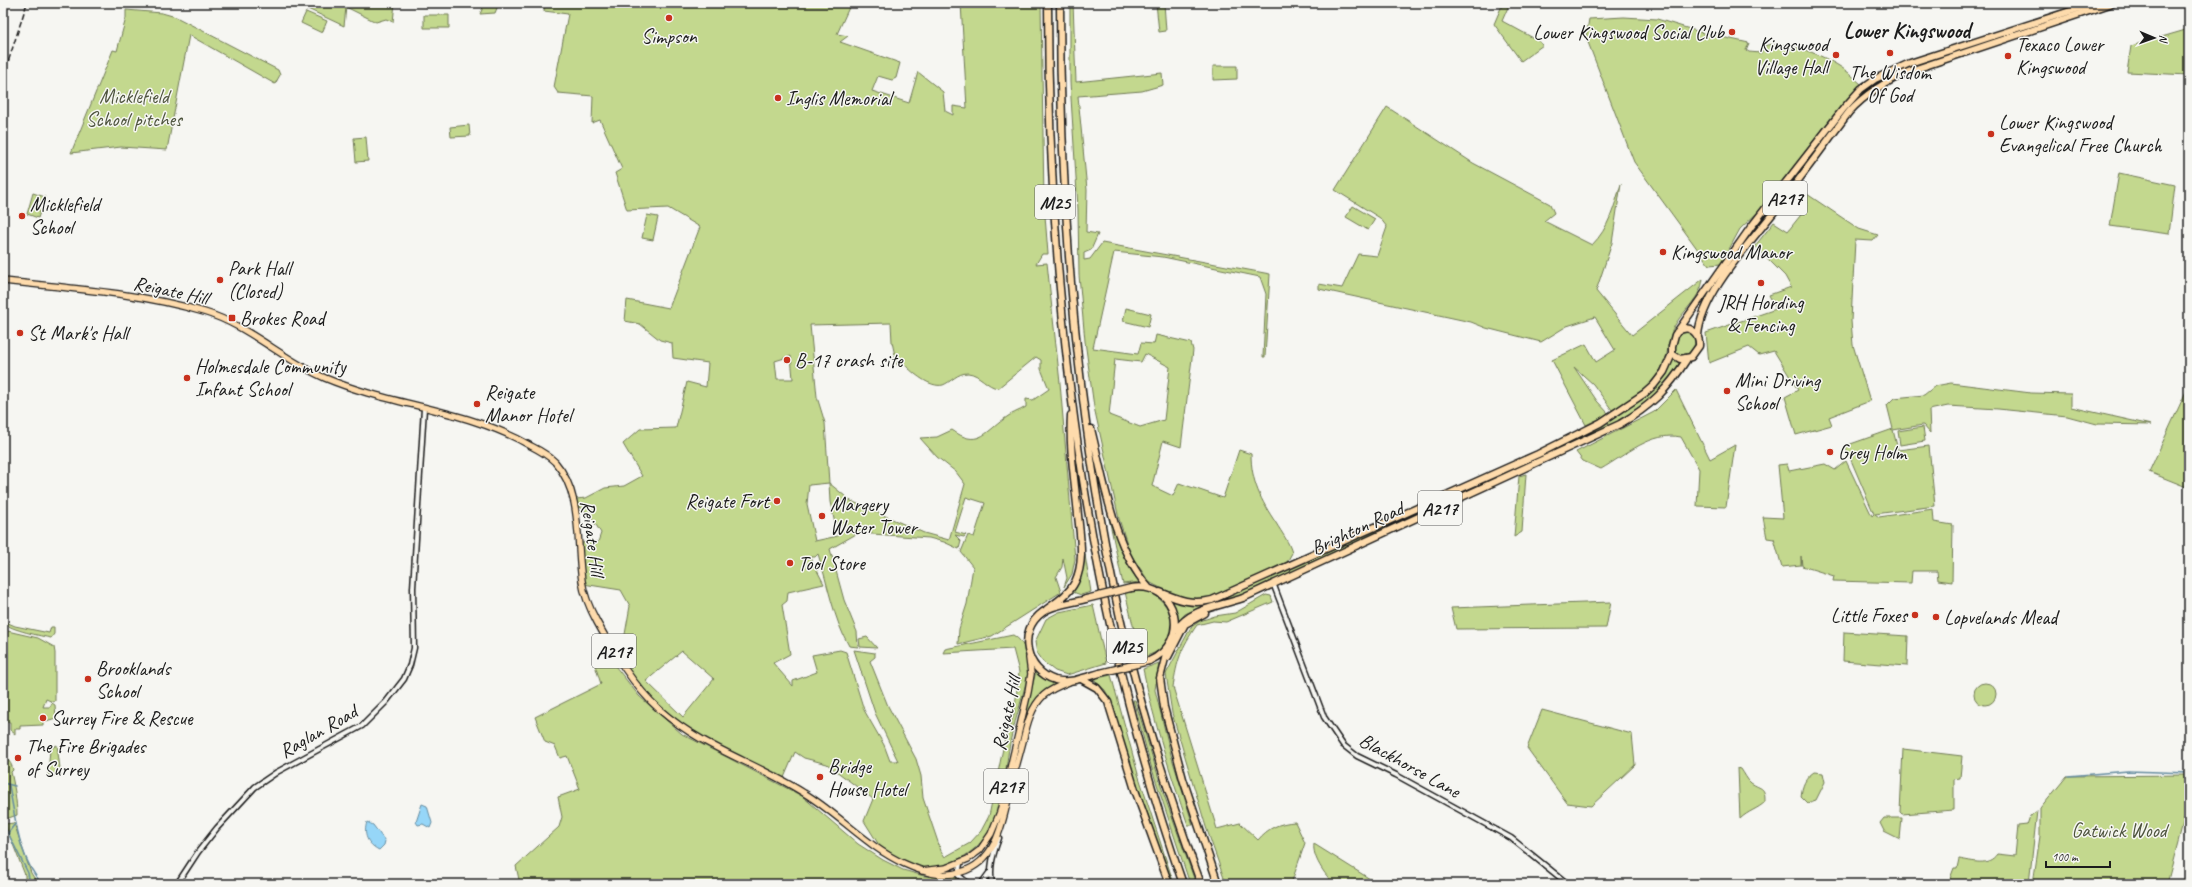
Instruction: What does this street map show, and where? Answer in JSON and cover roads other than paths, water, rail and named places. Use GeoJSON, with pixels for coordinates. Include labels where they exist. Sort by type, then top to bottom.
{"type":"FeatureCollection","features":[{"type":"Feature","properties":{"kind":"highway","name":"M25"},"geometry":{"type":"LineString","coordinates":[[1048,3],[1054,195],[1072,401],[1092,542],[1116,654],[1153,796],[1183,884]]}},
{"type":"Feature","properties":{"kind":"highway","name":"M25"},"geometry":{"type":"LineString","coordinates":[[1060,3],[1061,90],[1068,228],[1084,400],[1104,539],[1128,651],[1168,791],[1201,884]]}},
{"type":"Feature","properties":{"kind":"highway","name":"A217"},"geometry":{"type":"LineString","coordinates":[[1672,354],[1673,340],[1677,332],[1751,227],[1844,108],[1861,89],[1875,79],[1910,63],[2095,3]]}},
{"type":"Feature","properties":{"kind":"highway","name":"A217"},"geometry":{"type":"LineString","coordinates":[[1687,359],[1693,355],[1699,346],[1699,327],[1705,311],[1733,264],[1849,112],[1865,96],[1896,76],[1912,70],[2113,3]]}},
{"type":"Feature","properties":{"kind":"highway"},"geometry":{"type":"LineString","coordinates":[[1677,332],[1684,328],[1694,331],[1698,336]]}},
{"type":"Feature","properties":{"kind":"highway"},"geometry":{"type":"LineString","coordinates":[[1672,354],[1680,359],[1687,359]]}},
{"type":"Feature","properties":{"kind":"highway","name":"Brighton Road"},"geometry":{"type":"LineString","coordinates":[[1148,587],[1178,600],[1193,603],[1212,600],[1538,454],[1600,423],[1645,393],[1664,372],[1672,354]]}},
{"type":"Feature","properties":{"kind":"highway","name":"Brighton Road"},"geometry":{"type":"LineString","coordinates":[[1168,647],[1181,622],[1191,614],[1218,607],[1243,598],[1620,424],[1654,402],[1674,380],[1687,359]]}},
{"type":"Feature","properties":{"kind":"highway","name":"M25"},"geometry":{"type":"LineString","coordinates":[[1084,400],[1122,541],[1135,570],[1148,587]]}},
{"type":"Feature","properties":{"kind":"highway","name":"M25"},"geometry":{"type":"LineString","coordinates":[[1047,609],[1065,596],[1075,582],[1079,567],[1080,537],[1070,433],[1072,401]]}},
{"type":"Feature","properties":{"kind":"highway"},"geometry":{"type":"LineString","coordinates":[[1148,587],[1131,588],[1047,609],[1037,617],[1030,628],[1027,642],[1029,657],[1040,671],[1050,678],[1060,681],[1074,680],[1149,661],[1156,658],[1168,647]]}},
{"type":"Feature","properties":{"kind":"highway"},"geometry":{"type":"LineString","coordinates":[[1160,592],[1171,609],[1175,631]]}},
{"type":"Feature","properties":{"kind":"highway","name":"M25"},"geometry":{"type":"LineString","coordinates":[[1162,667],[1185,624],[1193,618],[1218,607]]}},
{"type":"Feature","properties":{"kind":"highway","name":"M25"},"geometry":{"type":"LineString","coordinates":[[1168,647],[1162,667],[1161,689],[1170,731],[1185,786],[1218,884]]}},
{"type":"Feature","properties":{"kind":"highway","name":"M25"},"geometry":{"type":"LineString","coordinates":[[1081,679],[1098,688],[1108,702],[1135,790],[1169,884]]}},
{"type":"Feature","properties":{"kind":"main road","name":"Reigate Hill"},"geometry":{"type":"LineString","coordinates":[[3,281],[146,299],[208,313],[237,328],[298,365],[324,378],[351,388],[474,421],[516,437],[555,462],[575,503],[583,584],[591,610],[625,669],[639,689],[659,709],[689,732],[716,748],[783,780],[805,793],[877,848],[903,863],[922,871],[938,875],[957,873],[978,864],[993,845],[1001,828],[1026,727],[1035,705],[1050,691],[1074,680]]}},
{"type":"Feature","properties":{"kind":"main road","name":"Reigate Hill"},"geometry":{"type":"LineString","coordinates":[[922,871],[946,868],[960,864],[980,850],[991,834],[998,817],[1031,674],[1029,657]]}},
{"type":"Feature","properties":{"kind":"street","name":"Raglan Road"},"geometry":{"type":"LineString","coordinates":[[177,884],[198,852],[217,828],[255,787],[276,772],[362,726],[386,702],[404,679],[410,665],[414,648],[413,588],[424,408]]}},
{"type":"Feature","properties":{"kind":"street","name":"Blackhorse Lane"},"geometry":{"type":"LineString","coordinates":[[1273,583],[1324,717],[1343,745],[1357,756],[1396,775],[1511,838],[1568,884]]}},
{"type":"Feature","properties":{"kind":"street"},"geometry":{"type":"LineString","coordinates":[[981,884],[988,876],[990,871],[994,851],[1007,814],[1022,746]]}},
{"type":"Feature","properties":{"kind":"street"},"geometry":{"type":"LineString","coordinates":[[960,864],[957,873],[963,882],[969,884]]}},
{"type":"Feature","properties":{"kind":"street"},"geometry":{"type":"LineString","coordinates":[[990,871],[992,884]]}},
{"type":"Feature","properties":{"kind":"water"},"geometry":{"type":"Polygon","coordinates":[[[422,804],[427,806],[432,823],[430,828],[423,824],[418,825],[416,822],[422,804]]]}},
{"type":"Feature","properties":{"kind":"water"},"geometry":{"type":"Polygon","coordinates":[[[367,822],[373,825],[385,841],[384,845],[379,850],[369,842],[367,838],[367,822]]]}},
{"type":"Feature","properties":{"kind":"waterway"},"geometry":{"type":"LineString","coordinates":[[2068,776],[2128,771],[2189,773]]}},
{"type":"Feature","properties":{"kind":"waterway"},"geometry":{"type":"LineString","coordinates":[[3,783],[15,786]]}},
{"type":"Feature","properties":{"kind":"waterway"},"geometry":{"type":"LineString","coordinates":[[9,786],[16,825],[23,850],[34,873],[42,884]]}},
{"type":"Feature","properties":{"kind":"waterway"},"geometry":{"type":"LineString","coordinates":[[15,824],[8,833],[28,873],[30,884]]}},
{"type":"Feature","properties":{"kind":"railway"},"geometry":{"type":"LineString","coordinates":[[3,78],[27,3]]}},
{"type":"Feature","properties":{"kind":"place","name":"Simpson"},"geometry":{"type":"Point","coordinates":[669,18]}},
{"type":"Feature","properties":{"kind":"place","name":"Lower Kingswood Social Club"},"geometry":{"type":"Point","coordinates":[1732,32]}},
{"type":"Feature","properties":{"kind":"place","name":"The Wisdom Of God"},"geometry":{"type":"Point","coordinates":[1890,53]}},
{"type":"Feature","properties":{"kind":"place","name":"Kingswood Village Hall"},"geometry":{"type":"Point","coordinates":[1836,55]}},
{"type":"Feature","properties":{"kind":"place","name":"Texaco Lower Kingswood"},"geometry":{"type":"Point","coordinates":[2008,56]}},
{"type":"Feature","properties":{"kind":"place","name":"Inglis Memorial"},"geometry":{"type":"Point","coordinates":[778,98]}},
{"type":"Feature","properties":{"kind":"place","name":"Lower Kingswood Evangelical Free Church"},"geometry":{"type":"Point","coordinates":[1991,134]}},
{"type":"Feature","properties":{"kind":"place","name":"Micklefield School"},"geometry":{"type":"Point","coordinates":[22,216]}},
{"type":"Feature","properties":{"kind":"place","name":"Kingswood Manor"},"geometry":{"type":"Point","coordinates":[1663,252]}},
{"type":"Feature","properties":{"kind":"place","name":"Park Hall (Closed)"},"geometry":{"type":"Point","coordinates":[220,280]}},
{"type":"Feature","properties":{"kind":"place","name":"JRH Hording & Fencing"},"geometry":{"type":"Point","coordinates":[1761,283]}},
{"type":"Feature","properties":{"kind":"place","name":"Brokes Road"},"geometry":{"type":"Point","coordinates":[232,318]}},
{"type":"Feature","properties":{"kind":"place","name":"St Mark's Hall"},"geometry":{"type":"Point","coordinates":[20,333]}},
{"type":"Feature","properties":{"kind":"place","name":"B-17 crash site"},"geometry":{"type":"Point","coordinates":[787,360]}},
{"type":"Feature","properties":{"kind":"place","name":"Holmesdale Community Infant School"},"geometry":{"type":"Point","coordinates":[187,378]}},
{"type":"Feature","properties":{"kind":"place","name":"Mini Driving School"},"geometry":{"type":"Point","coordinates":[1727,391]}},
{"type":"Feature","properties":{"kind":"place","name":"Reigate Manor Hotel"},"geometry":{"type":"Point","coordinates":[477,404]}},
{"type":"Feature","properties":{"kind":"place","name":"Grey Holm"},"geometry":{"type":"Point","coordinates":[1830,452]}},
{"type":"Feature","properties":{"kind":"place","name":"Reigate Fort"},"geometry":{"type":"Point","coordinates":[777,501]}},
{"type":"Feature","properties":{"kind":"place","name":"Margery Water Tower"},"geometry":{"type":"Point","coordinates":[822,516]}},
{"type":"Feature","properties":{"kind":"place","name":"Tool Store"},"geometry":{"type":"Point","coordinates":[790,563]}},
{"type":"Feature","properties":{"kind":"place","name":"Little Foxes"},"geometry":{"type":"Point","coordinates":[1915,615]}},
{"type":"Feature","properties":{"kind":"place","name":"Lopvelands Mead"},"geometry":{"type":"Point","coordinates":[1936,617]}},
{"type":"Feature","properties":{"kind":"place","name":"Brooklands School"},"geometry":{"type":"Point","coordinates":[88,679]}},
{"type":"Feature","properties":{"kind":"place","name":"Surrey Fire & Rescue"},"geometry":{"type":"Point","coordinates":[43,718]}},
{"type":"Feature","properties":{"kind":"place","name":"The Fire Brigades of Surrey"},"geometry":{"type":"Point","coordinates":[18,758]}},
{"type":"Feature","properties":{"kind":"place","name":"Bridge House Hotel"},"geometry":{"type":"Point","coordinates":[820,777]}},
{"type":"Feature","properties":{"kind":"district","name":"Lower Kingswood"},"geometry":{"type":"Point","coordinates":[1907,30]}},
{"type":"Feature","properties":{"kind":"park label","name":"Micklefield School pitches"},"geometry":{"type":"Point","coordinates":[134,108]}},
{"type":"Feature","properties":{"kind":"park label","name":"Gatwick Wood"},"geometry":{"type":"Point","coordinates":[2119,830]}}]}
